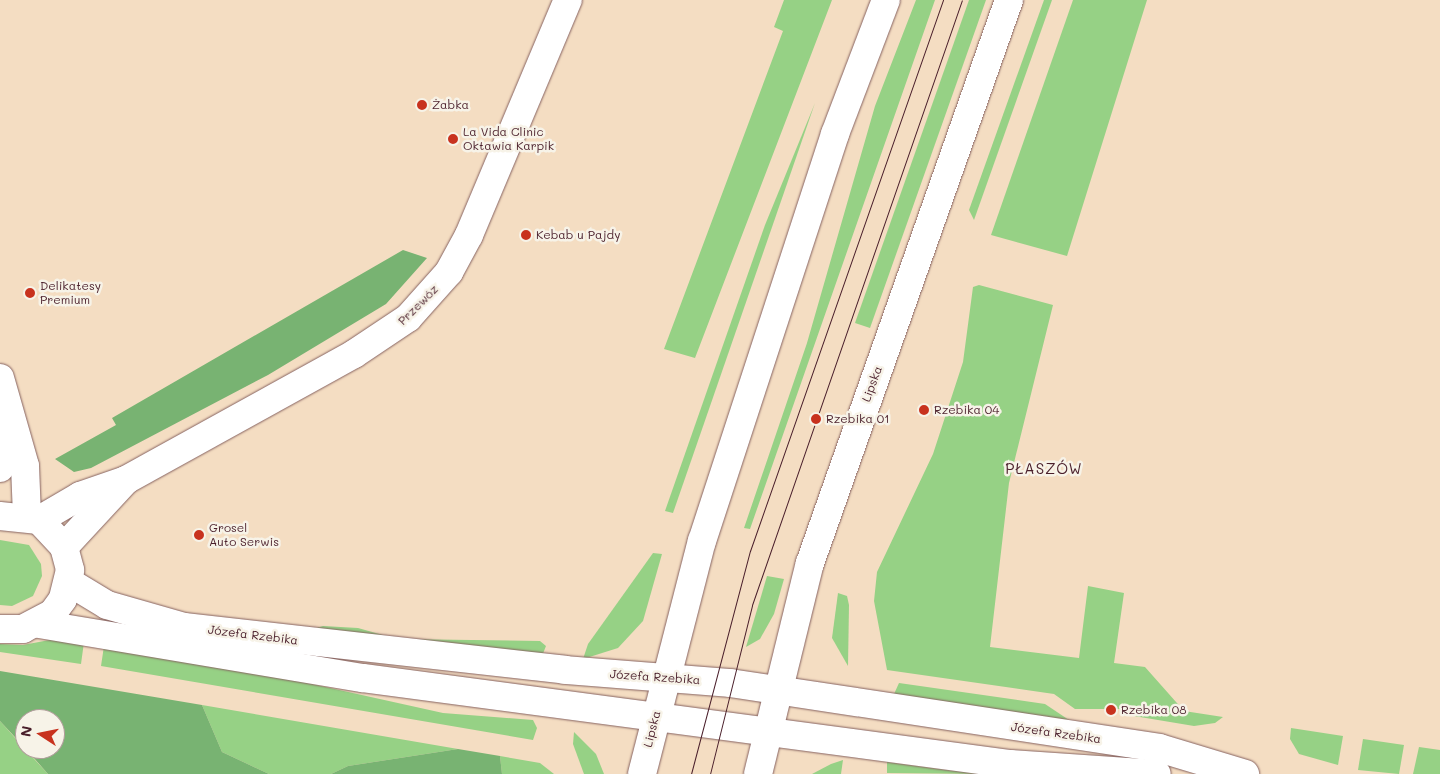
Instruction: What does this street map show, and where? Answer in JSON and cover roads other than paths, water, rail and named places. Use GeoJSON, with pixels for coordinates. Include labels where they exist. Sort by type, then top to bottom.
{"type":"FeatureCollection","features":[{"type":"Feature","properties":{"kind":"street","name":"Przewóz"},"geometry":{"type":"LineString","coordinates":[[33,518],[80,496],[126,480],[361,349],[408,318],[449,272],[469,235],[568,0]]}},
{"type":"Feature","properties":{"kind":"street","name":"Lipska"},"geometry":{"type":"LineString","coordinates":[[642,774],[665,678],[702,541],[835,134],[886,0]]}},
{"type":"Feature","properties":{"kind":"street","name":"Lipska"},"geometry":{"type":"LineString","coordinates":[[758,774],[776,691],[830,501],[1008,0]]}},
{"type":"Feature","properties":{"kind":"street"},"geometry":{"type":"LineString","coordinates":[[0,378],[25,466],[33,518]]}},
{"type":"Feature","properties":{"kind":"street"},"geometry":{"type":"LineString","coordinates":[[0,468],[11,415]]}},
{"type":"Feature","properties":{"kind":"street","name":"Przewóz"},"geometry":{"type":"LineString","coordinates":[[64,546],[126,480]]}},
{"type":"Feature","properties":{"kind":"street"},"geometry":{"type":"LineString","coordinates":[[0,516],[33,518],[64,546],[69,582],[64,599],[39,624],[24,629],[0,629]]}},
{"type":"Feature","properties":{"kind":"street","name":"Józefa Rzebika"},"geometry":{"type":"LineString","coordinates":[[69,582],[107,605],[184,627],[565,670],[665,678],[776,691],[1159,748],[1245,774]]}},
{"type":"Feature","properties":{"kind":"street","name":"Józefa Rzebika"},"geometry":{"type":"LineString","coordinates":[[39,624],[363,678],[656,714],[1010,764],[1157,774]]}},
{"type":"Feature","properties":{"kind":"tram line"},"geometry":{"type":"LineString","coordinates":[[691,774],[750,551],[943,0]]}},
{"type":"Feature","properties":{"kind":"tram line"},"geometry":{"type":"LineString","coordinates":[[710,774],[752,605],[962,0]]}},
{"type":"Feature","properties":{"kind":"place","name":"Żabka"},"geometry":{"type":"Point","coordinates":[422,105]}},
{"type":"Feature","properties":{"kind":"place","name":"La Vida Clinic Oktawia Karpik"},"geometry":{"type":"Point","coordinates":[453,139]}},
{"type":"Feature","properties":{"kind":"place","name":"Kebab u Pajdy"},"geometry":{"type":"Point","coordinates":[526,235]}},
{"type":"Feature","properties":{"kind":"place","name":"Delikatesy Premium"},"geometry":{"type":"Point","coordinates":[30,293]}},
{"type":"Feature","properties":{"kind":"place","name":"Rzebika 04"},"geometry":{"type":"Point","coordinates":[924,410]}},
{"type":"Feature","properties":{"kind":"place","name":"Rzebika 01"},"geometry":{"type":"Point","coordinates":[816,419]}},
{"type":"Feature","properties":{"kind":"place","name":"Grosel Auto Serwis"},"geometry":{"type":"Point","coordinates":[199,535]}},
{"type":"Feature","properties":{"kind":"place","name":"Rzebika 08"},"geometry":{"type":"Point","coordinates":[1111,710]}},
{"type":"Feature","properties":{"kind":"district","name":"PŁASZÓW"},"geometry":{"type":"Point","coordinates":[1044,469]}}]}
